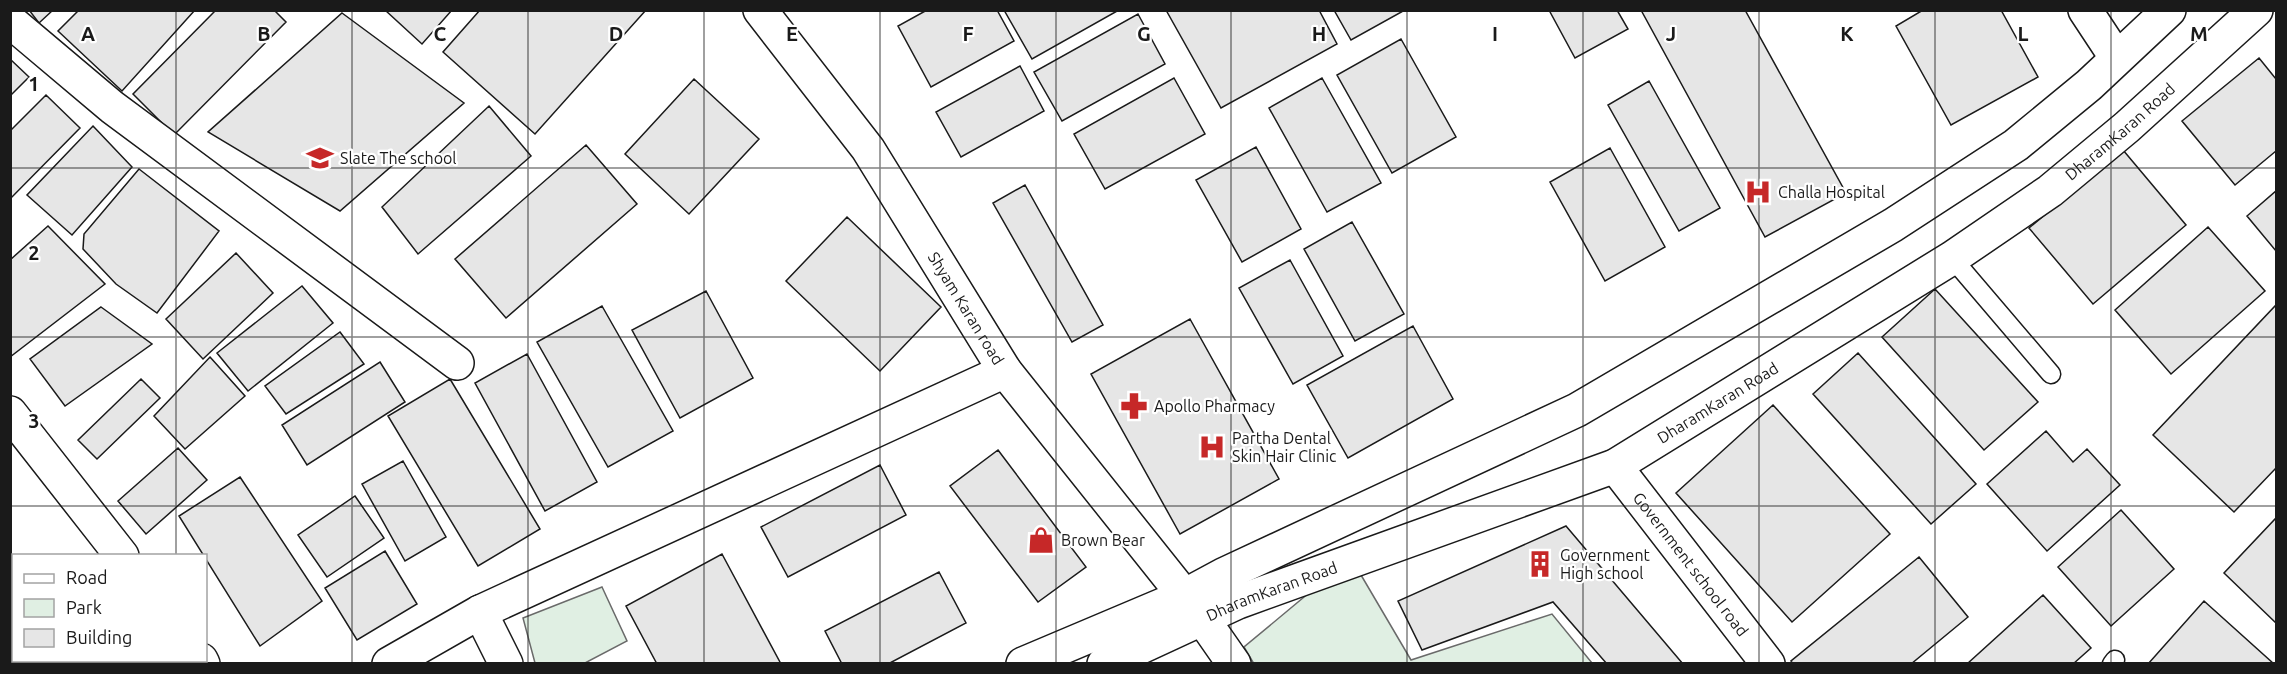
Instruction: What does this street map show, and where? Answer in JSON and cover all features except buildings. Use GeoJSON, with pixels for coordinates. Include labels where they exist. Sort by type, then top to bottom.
{"type":"FeatureCollection","features":[{"type":"Feature","properties":{"kind":"street","name":"Shyam Karan road"},"geometry":{"type":"LineString","coordinates":[[760,10],[868,149],[1005,371],[1193,607],[1234,663]]}},
{"type":"Feature","properties":{"kind":"street"},"geometry":{"type":"LineString","coordinates":[[2085,10],[2116,57]]}},
{"type":"Feature","properties":{"kind":"street","name":"DharamKaran Road"},"geometry":{"type":"LineString","coordinates":[[1104,663],[1193,607],[1223,575],[1576,410],[1893,225],[2016,145],[2089,85],[2116,57],[2169,10]]}},
{"type":"Feature","properties":{"kind":"street","name":"DharamKaran Road"},"geometry":{"type":"LineString","coordinates":[[1023,663],[1193,607],[1238,602],[1615,466],[1952,258],[2050,191],[2127,127],[2256,10]]}},
{"type":"Feature","properties":{"kind":"street"},"geometry":{"type":"LineString","coordinates":[[10,21],[112,107],[457,363]]}},
{"type":"Feature","properties":{"kind":"street"},"geometry":{"type":"LineString","coordinates":[[389,663],[480,612],[1005,371]]}},
{"type":"Feature","properties":{"kind":"street"},"geometry":{"type":"LineString","coordinates":[[10,413],[121,554]]}},
{"type":"Feature","properties":{"kind":"street","name":"Government school road"},"geometry":{"type":"LineString","coordinates":[[1615,466],[1768,663]]}},
{"type":"Feature","properties":{"kind":"street"},"geometry":{"type":"LineString","coordinates":[[480,612],[506,663]]}},
{"type":"Feature","properties":{"kind":"lane"},"geometry":{"type":"LineString","coordinates":[[1952,258],[2051,374]]}},
{"type":"Feature","properties":{"kind":"green space"},"geometry":{"type":"Polygon","coordinates":[[[1351,558],[1411,660],[1552,614],[1592,663],[1254,664],[1244,647],[1351,558]]]}},
{"type":"Feature","properties":{"kind":"green space"},"geometry":{"type":"Polygon","coordinates":[[[602,587],[627,641],[585,663],[535,663],[523,618],[602,587]]]}},
{"type":"Feature","properties":{"kind":"place","name":"Slate The school"},"geometry":{"type":"Point","coordinates":[320,158]}},
{"type":"Feature","properties":{"kind":"place","name":"Challa Hospital"},"geometry":{"type":"Point","coordinates":[1758,192]}},
{"type":"Feature","properties":{"kind":"place","name":"Apollo Pharmacy"},"geometry":{"type":"Point","coordinates":[1134,406]}},
{"type":"Feature","properties":{"kind":"place","name":"Partha Dental Skin Hair Clinic"},"geometry":{"type":"Point","coordinates":[1212,447]}},
{"type":"Feature","properties":{"kind":"place","name":"Brown Bear"},"geometry":{"type":"Point","coordinates":[1041,540]}},
{"type":"Feature","properties":{"kind":"place","name":"Government High school"},"geometry":{"type":"Point","coordinates":[1540,564]}}]}
